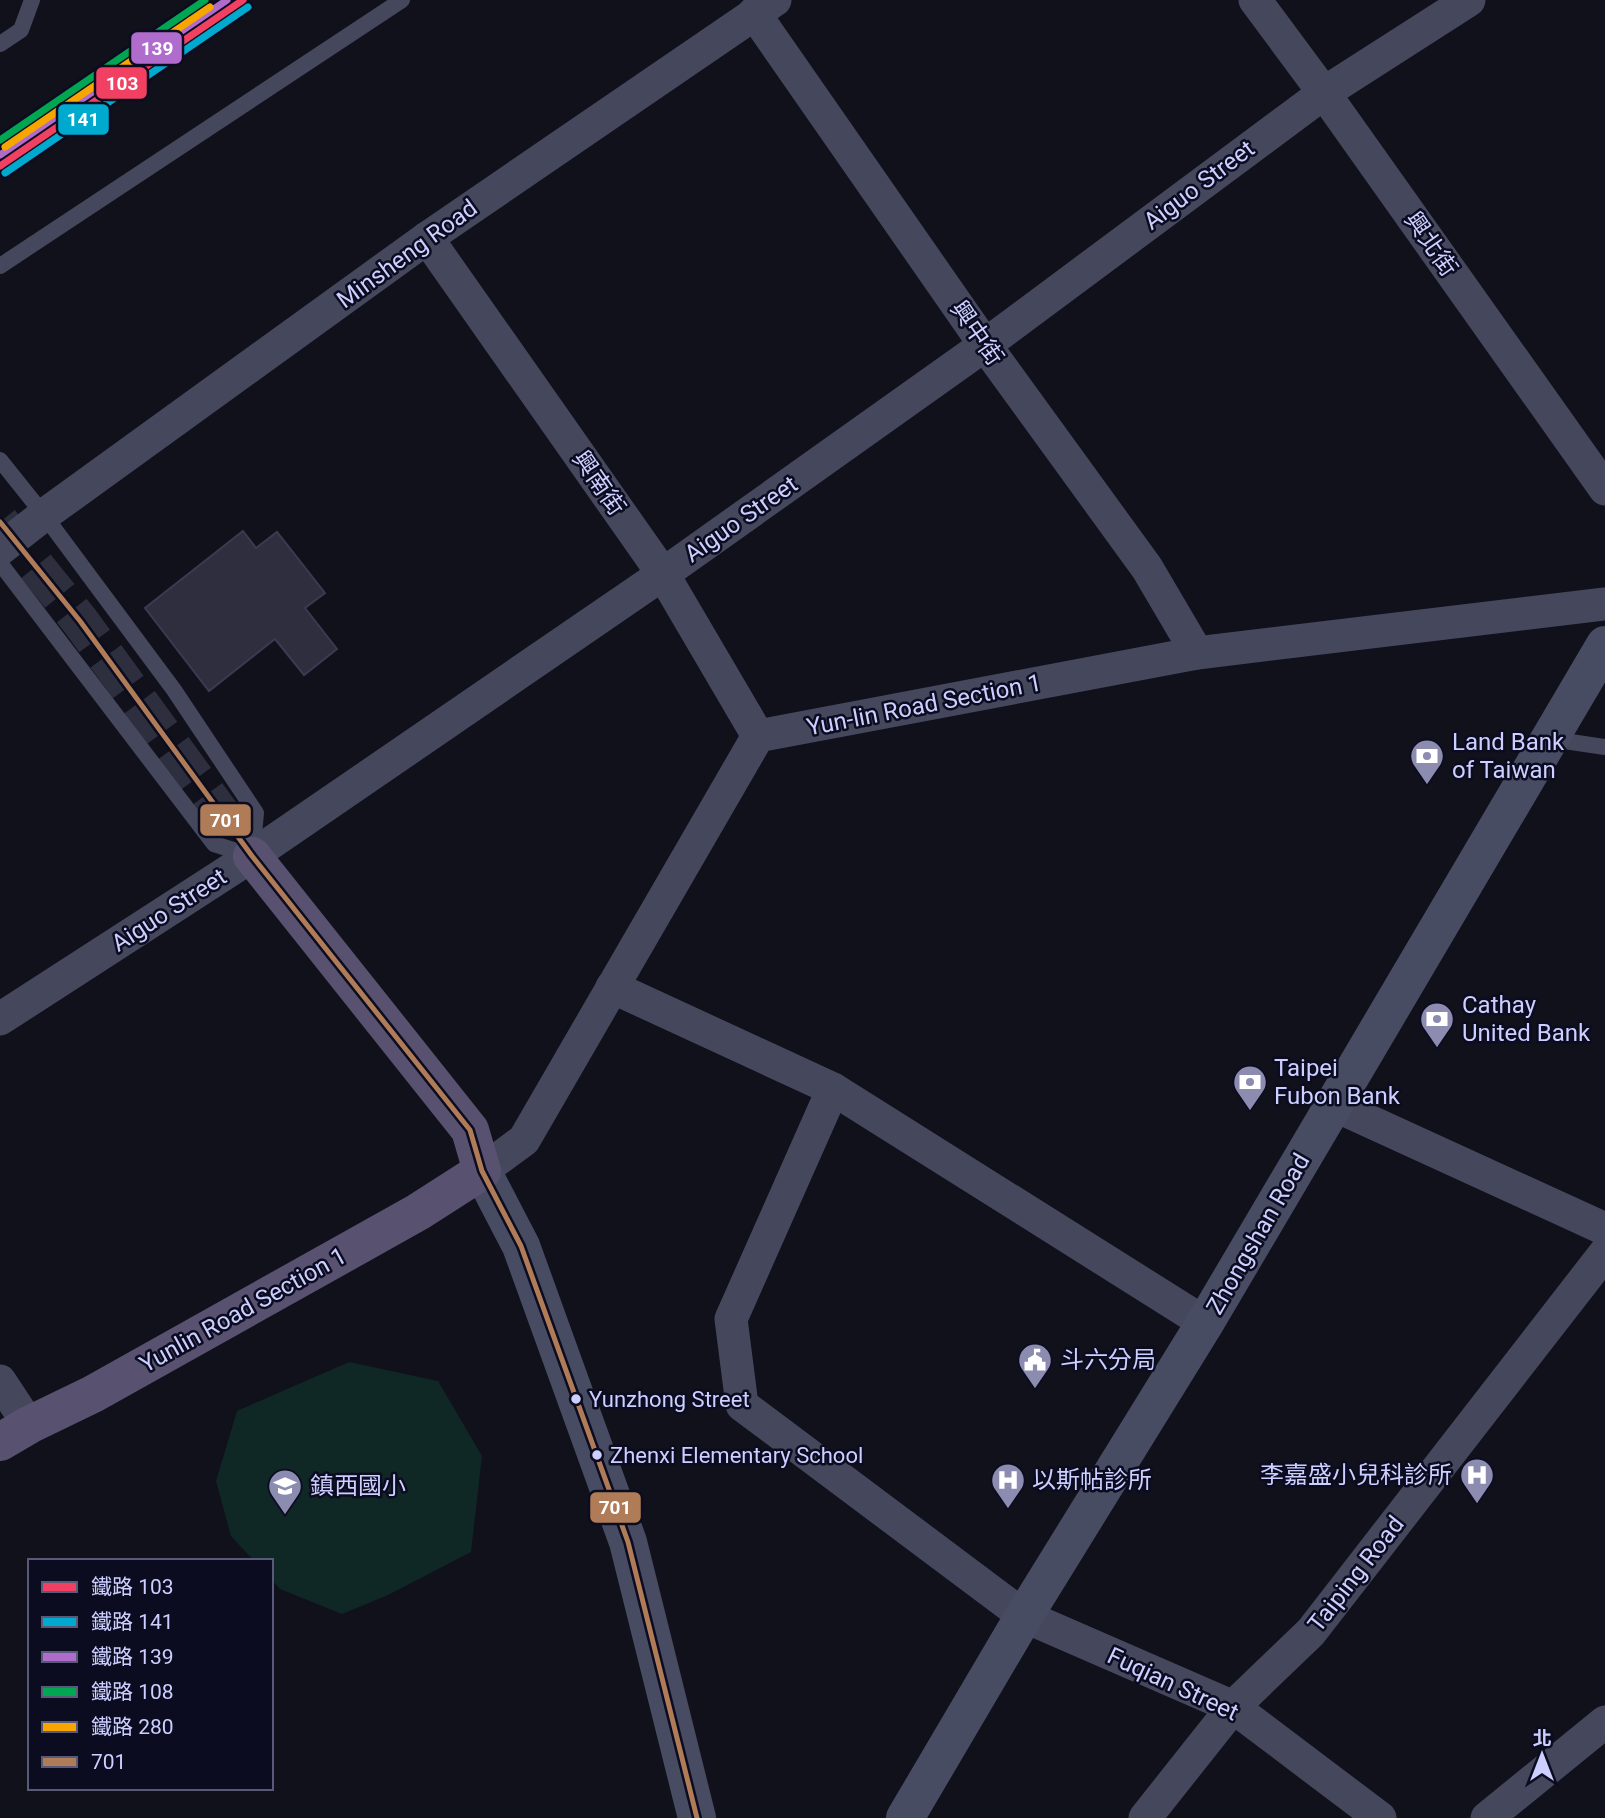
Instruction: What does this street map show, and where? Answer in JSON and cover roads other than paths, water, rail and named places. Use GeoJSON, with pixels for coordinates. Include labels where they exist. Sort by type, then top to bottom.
{"type":"FeatureCollection","features":[{"type":"Feature","properties":{"kind":"main road"},"geometry":{"type":"LineString","coordinates":[[252,856],[470,1130],[482,1171]]}},
{"type":"Feature","properties":{"kind":"main road","name":"Yunlin Road Section 1"},"geometry":{"type":"LineString","coordinates":[[15,1433],[93,1394],[406,1219],[482,1171]]}},
{"type":"Feature","properties":{"kind":"street","name":"興北街"},"geometry":{"type":"LineString","coordinates":[[1255,0],[1605,489]]}},
{"type":"Feature","properties":{"kind":"street","name":"Aiguo Street"},"geometry":{"type":"LineString","coordinates":[[0,1019],[252,856],[663,574],[985,345],[1324,93],[1469,0]]}},
{"type":"Feature","properties":{"kind":"street","name":"Minsheng Road"},"geometry":{"type":"LineString","coordinates":[[0,549],[427,238],[769,3]]}},
{"type":"Feature","properties":{"kind":"street","name":"興中街"},"geometry":{"type":"LineString","coordinates":[[769,3],[985,345],[1147,568],[1197,653]]}},
{"type":"Feature","properties":{"kind":"street","name":"興南街"},"geometry":{"type":"LineString","coordinates":[[427,238],[663,574],[758,736]]}},
{"type":"Feature","properties":{"kind":"street","name":"Yun-lin Road Section 1"},"geometry":{"type":"LineString","coordinates":[[758,736],[1197,653],[1605,604]]}},
{"type":"Feature","properties":{"kind":"street","name":"Zhongshan Road"},"geometry":{"type":"LineString","coordinates":[[905,1818],[1024,1616],[1205,1323],[1605,645]]}},
{"type":"Feature","properties":{"kind":"street"},"geometry":{"type":"LineString","coordinates":[[696,1818],[628,1542],[521,1246],[482,1171],[524,1140],[758,736]]}},
{"type":"Feature","properties":{"kind":"street"},"geometry":{"type":"LineString","coordinates":[[612,987],[833,1089],[1205,1323]]}},
{"type":"Feature","properties":{"kind":"street","name":"Fuqian Street"},"geometry":{"type":"LineString","coordinates":[[833,1089],[731,1319],[742,1405],[1024,1616],[1233,1707],[1380,1818]]}},
{"type":"Feature","properties":{"kind":"street"},"geometry":{"type":"LineString","coordinates":[[1334,1105],[1605,1229]]}},
{"type":"Feature","properties":{"kind":"street","name":"Taiping Road"},"geometry":{"type":"LineString","coordinates":[[1145,1818],[1233,1707],[1311,1632],[1605,1253]]}},
{"type":"Feature","properties":{"kind":"street"},"geometry":{"type":"LineString","coordinates":[[0,1381],[15,1433]]}},
{"type":"Feature","properties":{"kind":"street"},"geometry":{"type":"LineString","coordinates":[[1487,1818],[1605,1722]]}},
{"type":"Feature","properties":{"kind":"lane"},"geometry":{"type":"LineString","coordinates":[[0,44],[21,30],[32,0]]}},
{"type":"Feature","properties":{"kind":"lane"},"geometry":{"type":"LineString","coordinates":[[0,266],[402,0]]}},
{"type":"Feature","properties":{"kind":"lane"},"geometry":{"type":"LineString","coordinates":[[0,460],[174,690],[256,813],[252,856],[214,844],[0,563]]}},
{"type":"Feature","properties":{"kind":"lane"},"geometry":{"type":"LineString","coordinates":[[1551,739],[1605,747]]}},
{"type":"Feature","properties":{"kind":"tunnel"},"geometry":{"type":"LineString","coordinates":[[0,522],[80,621],[252,856]]}},
{"type":"Feature","properties":{"kind":"rail line","name":"108"},"geometry":{"type":"LineString","coordinates":[[0,140],[205,0]]}},
{"type":"Feature","properties":{"kind":"rail line","name":"139"},"geometry":{"type":"LineString","coordinates":[[0,155],[227,0]]}},
{"type":"Feature","properties":{"kind":"rail line","name":"103"},"geometry":{"type":"LineString","coordinates":[[0,166],[243,0]]}},
{"type":"Feature","properties":{"kind":"rail line","name":"280"},"geometry":{"type":"LineString","coordinates":[[5,147],[210,7]]}},
{"type":"Feature","properties":{"kind":"rail line","name":"141"},"geometry":{"type":"LineString","coordinates":[[5,173],[248,7]]}},
{"type":"Feature","properties":{"kind":"place","name":"Land Bank of Taiwan"},"geometry":{"type":"Point","coordinates":[1427,786]}},
{"type":"Feature","properties":{"kind":"place","name":"Cathay United Bank"},"geometry":{"type":"Point","coordinates":[1437,1049]}},
{"type":"Feature","properties":{"kind":"place","name":"Taipei Fubon Bank"},"geometry":{"type":"Point","coordinates":[1250,1112]}},
{"type":"Feature","properties":{"kind":"place","name":"斗六分局"},"geometry":{"type":"Point","coordinates":[1035,1390]}},
{"type":"Feature","properties":{"kind":"place","name":"Yunzhong Street"},"geometry":{"type":"Point","coordinates":[576,1399]}},
{"type":"Feature","properties":{"kind":"place","name":"Zhenxi Elementary School"},"geometry":{"type":"Point","coordinates":[597,1455]}},
{"type":"Feature","properties":{"kind":"place","name":"李嘉盛小兒科診所"},"geometry":{"type":"Point","coordinates":[1477,1505]}},
{"type":"Feature","properties":{"kind":"place","name":"以斯帖診所"},"geometry":{"type":"Point","coordinates":[1008,1510]}},
{"type":"Feature","properties":{"kind":"place","name":"鎮西國小"},"geometry":{"type":"Point","coordinates":[285,1516]}}]}
